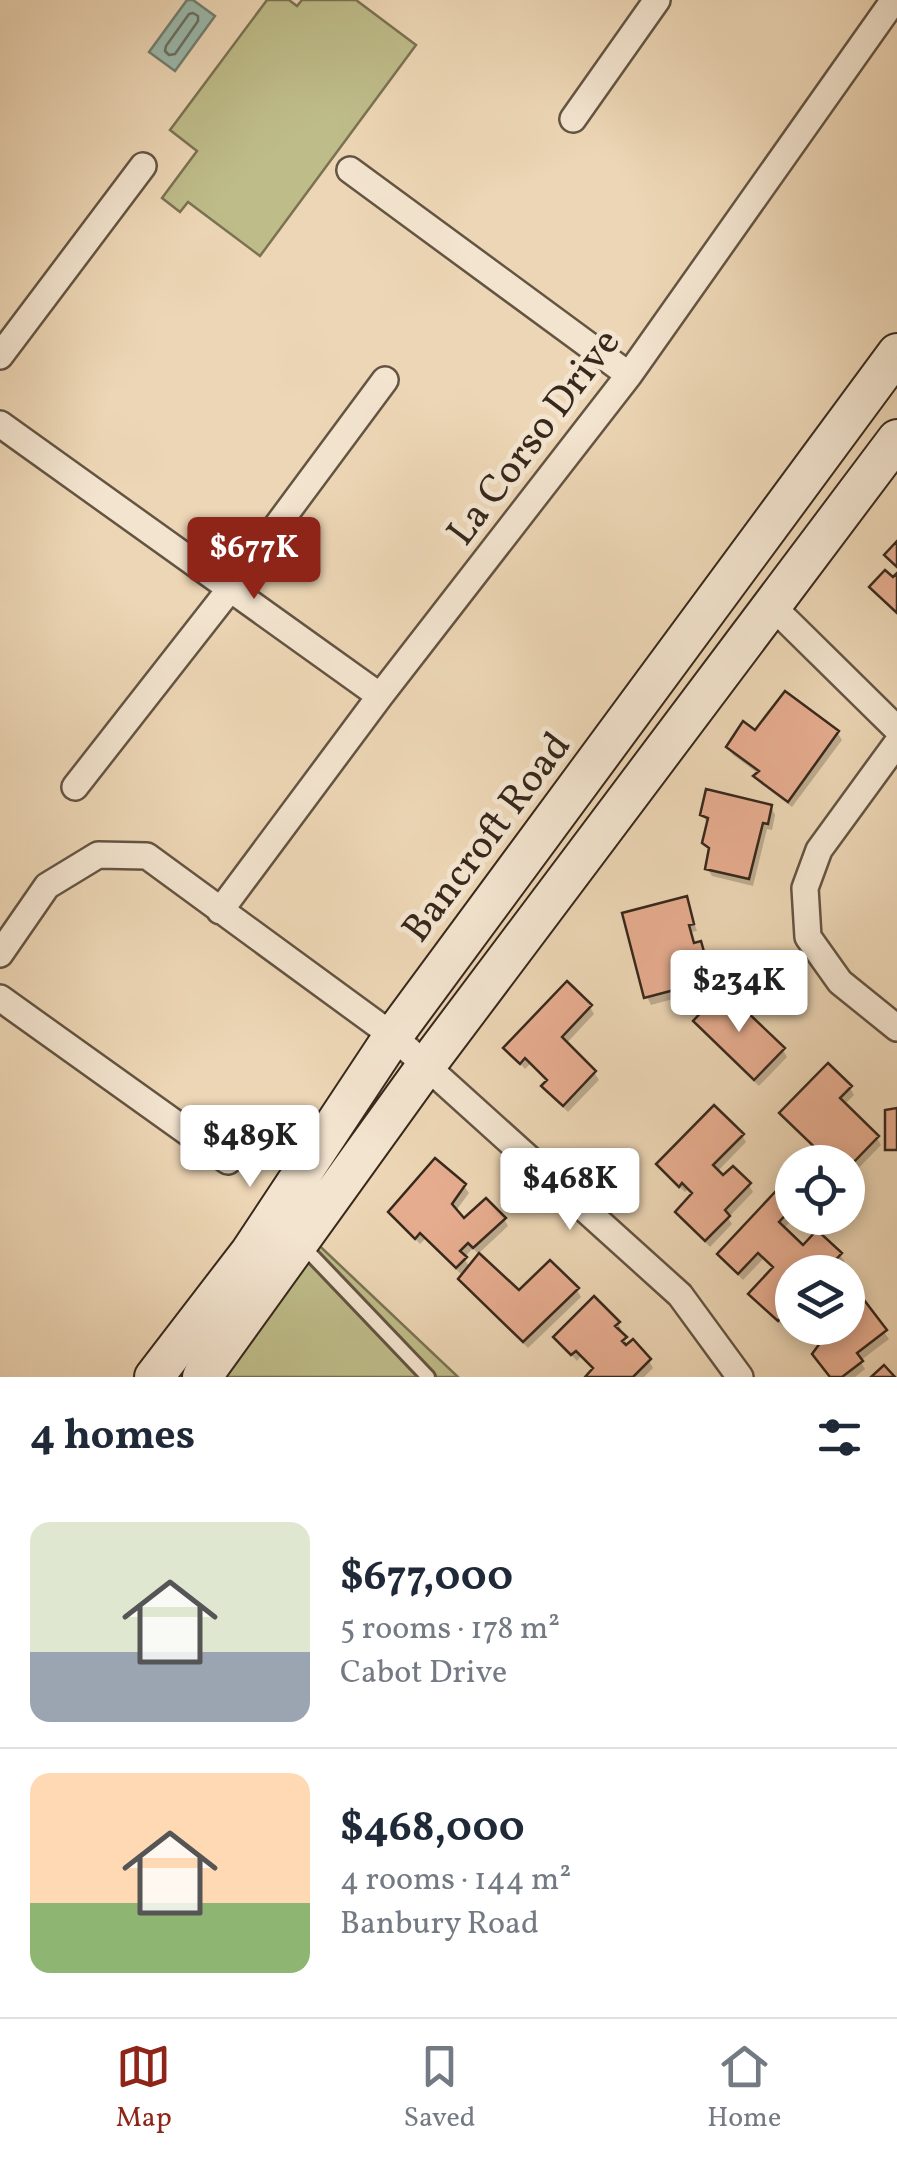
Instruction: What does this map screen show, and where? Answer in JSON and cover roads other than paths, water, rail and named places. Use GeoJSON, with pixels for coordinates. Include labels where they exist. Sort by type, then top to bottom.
{"type":"FeatureCollection","features":[{"type":"Feature","properties":{"kind":"main road","name":"Bancroft Road"},"geometry":{"type":"LineString","coordinates":[[154,1377],[250,1252],[392,1036],[897,353]]}},
{"type":"Feature","properties":{"kind":"main road"},"geometry":{"type":"LineString","coordinates":[[202,1377],[426,1066],[897,439]]}},
{"type":"Feature","properties":{"kind":"street"},"geometry":{"type":"LineString","coordinates":[[573,119],[657,0]]}},
{"type":"Feature","properties":{"kind":"street","name":"La Corso Drive"},"geometry":{"type":"LineString","coordinates":[[220,911],[628,375],[888,2]]}},
{"type":"Feature","properties":{"kind":"street"},"geometry":{"type":"LineString","coordinates":[[0,356],[142,166]]}},
{"type":"Feature","properties":{"kind":"street"},"geometry":{"type":"LineString","coordinates":[[350,170],[628,375]]}},
{"type":"Feature","properties":{"kind":"street"},"geometry":{"type":"LineString","coordinates":[[75,787],[230,589],[385,380]]}},
{"type":"Feature","properties":{"kind":"street"},"geometry":{"type":"LineString","coordinates":[[0,424],[380,696]]}},
{"type":"Feature","properties":{"kind":"street"},"geometry":{"type":"LineString","coordinates":[[773,606],[897,729]]}},
{"type":"Feature","properties":{"kind":"street"},"geometry":{"type":"LineString","coordinates":[[897,743],[820,850],[805,888],[808,937],[840,982],[897,1028]]}},
{"type":"Feature","properties":{"kind":"street"},"geometry":{"type":"LineString","coordinates":[[0,954],[48,886],[98,856],[147,856],[392,1036],[680,1294],[740,1377]]}},
{"type":"Feature","properties":{"kind":"street"},"geometry":{"type":"LineString","coordinates":[[0,998],[228,1161]]}},
{"type":"Feature","properties":{"kind":"lane"},"geometry":{"type":"LineString","coordinates":[[300,1243],[428,1377]]}},
{"type":"Feature","properties":{"kind":"water"},"geometry":{"type":"Polygon","coordinates":[[[187,0],[215,16],[175,71],[149,52],[187,0]]]}}]}
